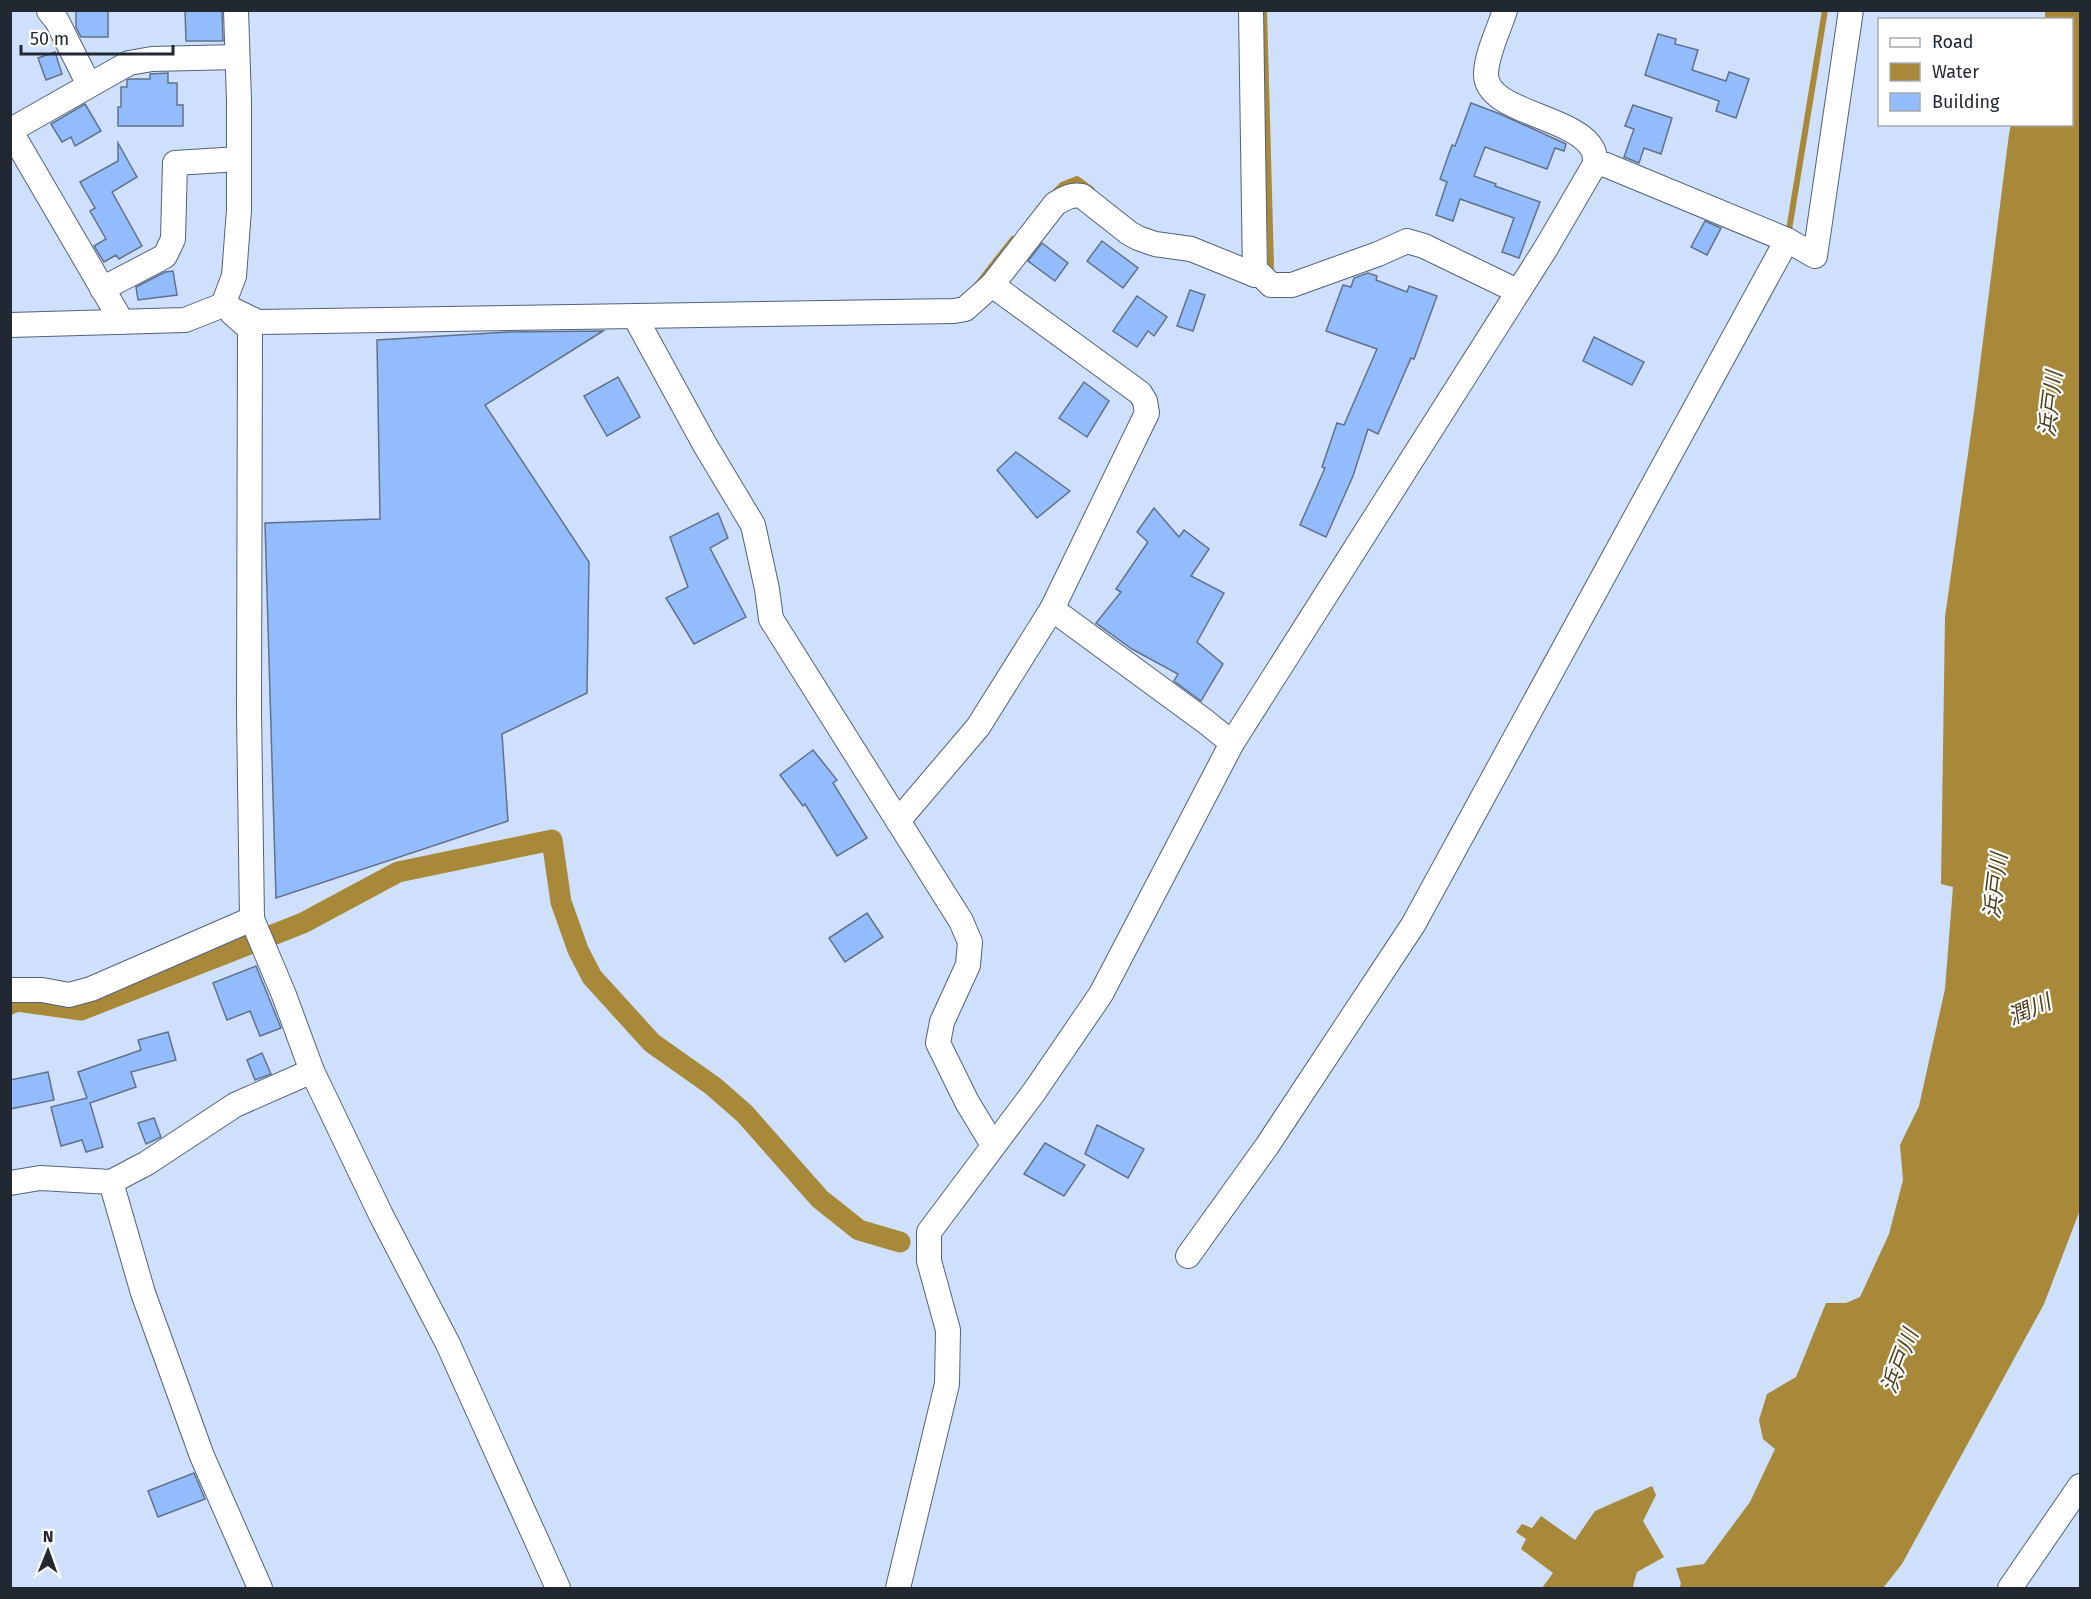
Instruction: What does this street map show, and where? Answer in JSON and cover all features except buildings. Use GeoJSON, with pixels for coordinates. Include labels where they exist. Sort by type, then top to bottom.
{"type":"FeatureCollection","features":[{"type":"Feature","properties":{"kind":"street"},"geometry":{"type":"LineString","coordinates":[[1251,10],[1256,275]]}},
{"type":"Feature","properties":{"kind":"street"},"geometry":{"type":"LineString","coordinates":[[898,1588],[947,1384],[948,1330],[929,1261],[929,1232],[1034,1092],[1101,994],[1233,743],[1546,248],[1595,164],[1594,151],[1579,133],[1500,98],[1489,88],[1486,73],[1505,10]]}},
{"type":"Feature","properties":{"kind":"street"},"geometry":{"type":"LineString","coordinates":[[1595,164],[1606,165],[1792,243],[1815,256],[1851,10]]}},
{"type":"Feature","properties":{"kind":"street"},"geometry":{"type":"LineString","coordinates":[[49,11],[57,21],[89,85]]}},
{"type":"Feature","properties":{"kind":"street"},"geometry":{"type":"LineString","coordinates":[[10,325],[186,320],[223,305],[234,276],[239,210],[236,11]]}},
{"type":"Feature","properties":{"kind":"street"},"geometry":{"type":"LineString","coordinates":[[122,322],[11,130],[129,63],[152,58],[237,57]]}},
{"type":"Feature","properties":{"kind":"street"},"geometry":{"type":"LineString","coordinates":[[102,289],[165,256],[173,240],[175,163],[239,159]]}},
{"type":"Feature","properties":{"kind":"street"},"geometry":{"type":"LineString","coordinates":[[223,305],[258,322],[954,311],[965,309],[992,285],[1055,204],[1074,194],[1082,196],[1138,238],[1155,244],[1191,249],[1256,275],[1260,274],[1271,285],[1292,285],[1407,242],[1424,246],[1517,291]]}},
{"type":"Feature","properties":{"kind":"street"},"geometry":{"type":"LineString","coordinates":[[1188,1256],[1267,1146],[1413,926],[1792,243]]}},
{"type":"Feature","properties":{"kind":"street"},"geometry":{"type":"LineString","coordinates":[[898,821],[978,727],[1052,609],[1147,413],[1145,401],[1140,393],[992,285]]}},
{"type":"Feature","properties":{"kind":"street"},"geometry":{"type":"LineString","coordinates":[[223,305],[250,329],[249,711],[258,934],[312,1071],[381,1215],[448,1344],[558,1588]]}},
{"type":"Feature","properties":{"kind":"street"},"geometry":{"type":"LineString","coordinates":[[635,317],[705,445],[753,525],[771,619],[961,921],[970,942],[968,965],[942,1022],[938,1043],[967,1102],[993,1145]]}},
{"type":"Feature","properties":{"kind":"street"},"geometry":{"type":"LineString","coordinates":[[1052,609],[1233,743]]}},
{"type":"Feature","properties":{"kind":"street"},"geometry":{"type":"LineString","coordinates":[[10,990],[42,990],[69,994],[258,934]]}},
{"type":"Feature","properties":{"kind":"street"},"geometry":{"type":"LineString","coordinates":[[10,1183],[40,1178],[111,1182],[147,1163],[236,1106],[312,1071]]}},
{"type":"Feature","properties":{"kind":"street"},"geometry":{"type":"LineString","coordinates":[[111,1182],[143,1293],[202,1456],[260,1588]]}},
{"type":"Feature","properties":{"kind":"street"},"geometry":{"type":"LineString","coordinates":[[2010,1588],[2080,1486]]}},
{"type":"Feature","properties":{"kind":"water"},"geometry":{"type":"Polygon","coordinates":[[[2045,11],[2080,11],[2080,1210],[2044,1304],[1902,1564],[1883,1588],[1679,1588],[1681,1584],[1676,1568],[1704,1564],[1750,1502],[1775,1449],[1763,1439],[1759,1420],[1767,1394],[1796,1377],[1826,1303],[1846,1303],[1860,1297],[1889,1234],[1903,1180],[1900,1145],[1919,1106],[1945,989],[1953,887],[1941,884],[1945,617],[2009,134],[2011,126],[2073,126],[2073,18],[2045,18],[2045,11]]]}},
{"type":"Feature","properties":{"kind":"water"},"geometry":{"type":"Polygon","coordinates":[[[1652,1486],[1656,1495],[1643,1521],[1664,1557],[1637,1572],[1633,1586],[1635,1588],[1542,1588],[1553,1573],[1521,1549],[1526,1539],[1516,1532],[1522,1524],[1532,1528],[1541,1516],[1575,1540],[1595,1511],[1652,1486]]]}},
{"type":"Feature","properties":{"kind":"waterway"},"geometry":{"type":"LineString","coordinates":[[1264,10],[1271,267]]}},
{"type":"Feature","properties":{"kind":"waterway"},"geometry":{"type":"LineString","coordinates":[[1788,236],[1825,10]]}},
{"type":"Feature","properties":{"kind":"waterway"},"geometry":{"type":"LineString","coordinates":[[1056,191],[1062,185],[1077,179],[1092,190]]}},
{"type":"Feature","properties":{"kind":"waterway"},"geometry":{"type":"LineString","coordinates":[[977,285],[1013,239]]}},
{"type":"Feature","properties":{"kind":"waterway"},"geometry":{"type":"LineString","coordinates":[[10,1004],[17,1001],[81,1010],[303,923],[398,872],[552,840],[561,902],[578,950],[592,977],[652,1043],[713,1086],[745,1114],[820,1199],[859,1230],[900,1242]]}},
{"type":"Feature","properties":{"kind":"water label","name":"浜戸川"},"geometry":{"type":"Point","coordinates":[2050,404]}},
{"type":"Feature","properties":{"kind":"water label","name":"浜戸川"},"geometry":{"type":"Point","coordinates":[1995,886]}},
{"type":"Feature","properties":{"kind":"water label","name":"潤川"},"geometry":{"type":"Point","coordinates":[2029,1009]}},
{"type":"Feature","properties":{"kind":"water label","name":"浜戸川"},"geometry":{"type":"Point","coordinates":[1899,1361]}}]}
